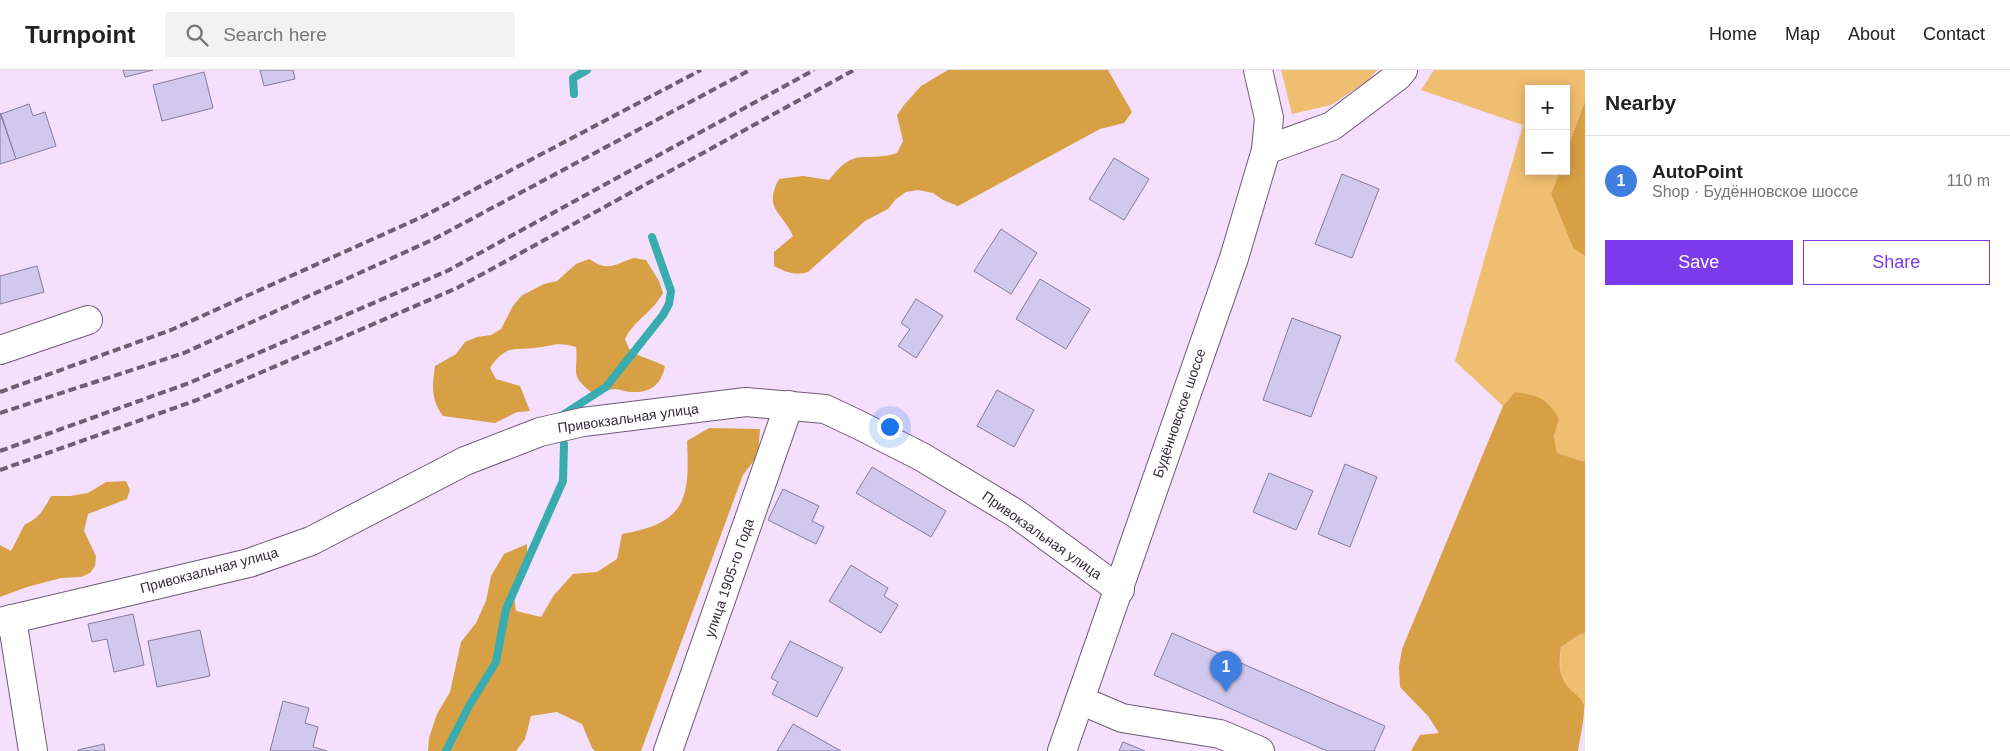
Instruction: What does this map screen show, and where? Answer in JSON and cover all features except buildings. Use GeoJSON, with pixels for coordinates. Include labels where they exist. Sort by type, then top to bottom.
{"type":"FeatureCollection","features":[{"type":"Feature","properties":{"kind":"street","name":"Будённовское шоссе"},"geometry":{"type":"LineString","coordinates":[[1062,751],[1120,590],[1164,456],[1234,258],[1266,150],[1269,118],[1258,70]]}},
{"type":"Feature","properties":{"kind":"street"},"geometry":{"type":"LineString","coordinates":[[1266,150],[1332,126],[1403,70]]}},
{"type":"Feature","properties":{"kind":"street"},"geometry":{"type":"LineString","coordinates":[[0,350],[88,320]]}},
{"type":"Feature","properties":{"kind":"street","name":"Привокзальная улица"},"geometry":{"type":"LineString","coordinates":[[6,621],[249,563],[311,541],[465,461],[540,432],[583,422],[746,402],[825,409],[922,457],[1015,514],[1120,590]]}},
{"type":"Feature","properties":{"kind":"street","name":"улица 1905-го Года"},"geometry":{"type":"LineString","coordinates":[[668,751],[789,405]]}},
{"type":"Feature","properties":{"kind":"street"},"geometry":{"type":"LineString","coordinates":[[6,621],[33,751]]}},
{"type":"Feature","properties":{"kind":"street"},"geometry":{"type":"LineString","coordinates":[[1080,700],[1122,718],[1220,734],[1260,751]]}},
{"type":"Feature","properties":{"kind":"shaded area"},"geometry":{"type":"Polygon","coordinates":[[[948,70],[1108,70],[1132,112],[1124,123],[1100,129],[958,206],[943,200],[933,193],[918,190],[906,192],[896,199],[888,209],[865,221],[808,272],[790,273],[774,266],[774,252],[793,236],[773,204],[773,197],[779,179],[803,176],[829,180],[847,162],[854,159],[897,153],[903,141],[897,115],[921,86],[948,70]]]}},
{"type":"Feature","properties":{"kind":"shaded area"},"geometry":{"type":"Polygon","coordinates":[[[1281,70],[1377,70],[1369,80],[1331,105],[1292,114],[1281,70]]]}},
{"type":"Feature","properties":{"kind":"shaded area"},"geometry":{"type":"Polygon","coordinates":[[[1434,70],[1584,70],[1585,72],[1585,101],[1570,142],[1570,85],[1525,85],[1525,175],[1558,175],[1551,194],[1573,248],[1585,256],[1585,462],[1557,453],[1554,436],[1559,419],[1515,392],[1503,406],[1455,361],[1523,125],[1421,90],[1434,70]]]}},
{"type":"Feature","properties":{"kind":"shaded area"},"geometry":{"type":"Polygon","coordinates":[[[1585,101],[1585,256],[1573,248],[1551,194],[1558,175],[1570,175],[1570,142],[1585,101]]]}},
{"type":"Feature","properties":{"kind":"shaded area"},"geometry":{"type":"Polygon","coordinates":[[[634,258],[646,260],[659,281],[663,293],[625,339],[631,351],[665,366],[658,383],[649,389],[638,392],[615,389],[591,392],[579,381],[577,376],[576,347],[560,344],[513,349],[501,355],[490,368],[496,379],[520,386],[530,411],[517,412],[495,423],[443,416],[436,404],[433,392],[435,366],[456,354],[465,342],[477,337],[491,335],[501,329],[513,306],[521,296],[544,284],[557,281],[576,264],[589,259],[602,265],[611,266],[634,258]]]}},
{"type":"Feature","properties":{"kind":"shaded area"},"geometry":{"type":"Polygon","coordinates":[[[1515,392],[1536,396],[1550,406],[1559,419],[1554,436],[1557,453],[1585,462],[1585,633],[1561,647],[1560,658],[1561,674],[1565,683],[1584,705],[1578,751],[1411,751],[1420,735],[1439,733],[1428,716],[1400,687],[1399,667],[1402,649],[1503,406],[1515,392]]]}},
{"type":"Feature","properties":{"kind":"shaded area"},"geometry":{"type":"Polygon","coordinates":[[[709,428],[760,429],[758,455],[743,475],[641,751],[595,751],[582,724],[557,712],[531,716],[525,739],[516,751],[428,751],[429,738],[437,714],[450,692],[461,642],[476,623],[486,601],[491,576],[504,554],[527,544],[527,568],[513,589],[516,611],[541,617],[554,595],[573,574],[597,572],[617,559],[622,534],[660,523],[680,505],[685,493],[687,478],[687,441],[709,428]]]}},
{"type":"Feature","properties":{"kind":"shaded area"},"geometry":{"type":"Polygon","coordinates":[[[126,481],[130,490],[127,499],[88,514],[84,531],[96,556],[95,566],[90,573],[81,577],[61,578],[27,587],[0,597],[0,545],[11,551],[25,524],[38,516],[51,496],[70,496],[88,493],[106,482],[126,481]]]}},
{"type":"Feature","properties":{"kind":"shaded area"},"geometry":{"type":"Polygon","coordinates":[[[1585,633],[1585,707],[1565,684],[1560,664],[1561,647],[1585,633]]]}},
{"type":"Feature","properties":{"kind":"waterway"},"geometry":{"type":"LineString","coordinates":[[574,94],[573,78],[587,70]]}},
{"type":"Feature","properties":{"kind":"waterway"},"geometry":{"type":"LineString","coordinates":[[561,416],[606,387],[663,315],[669,304],[671,291],[652,237]]}},
{"type":"Feature","properties":{"kind":"waterway"},"geometry":{"type":"LineString","coordinates":[[446,751],[469,706],[496,662],[506,609],[563,481],[564,444]]}},
{"type":"Feature","properties":{"kind":"railway"},"geometry":{"type":"LineString","coordinates":[[0,392],[171,330],[424,216],[701,70]]}},
{"type":"Feature","properties":{"kind":"railway"},"geometry":{"type":"LineString","coordinates":[[0,413],[184,353],[434,239],[750,70]]}},
{"type":"Feature","properties":{"kind":"railway"},"geometry":{"type":"LineString","coordinates":[[0,451],[189,383],[447,271],[814,70]]}},
{"type":"Feature","properties":{"kind":"railway"},"geometry":{"type":"LineString","coordinates":[[0,470],[197,400],[457,288],[854,70]]}},
{"type":"Feature","properties":{"kind":"place","name":"AutoPoint"},"geometry":{"type":"Point","coordinates":[1226,692]}}]}
